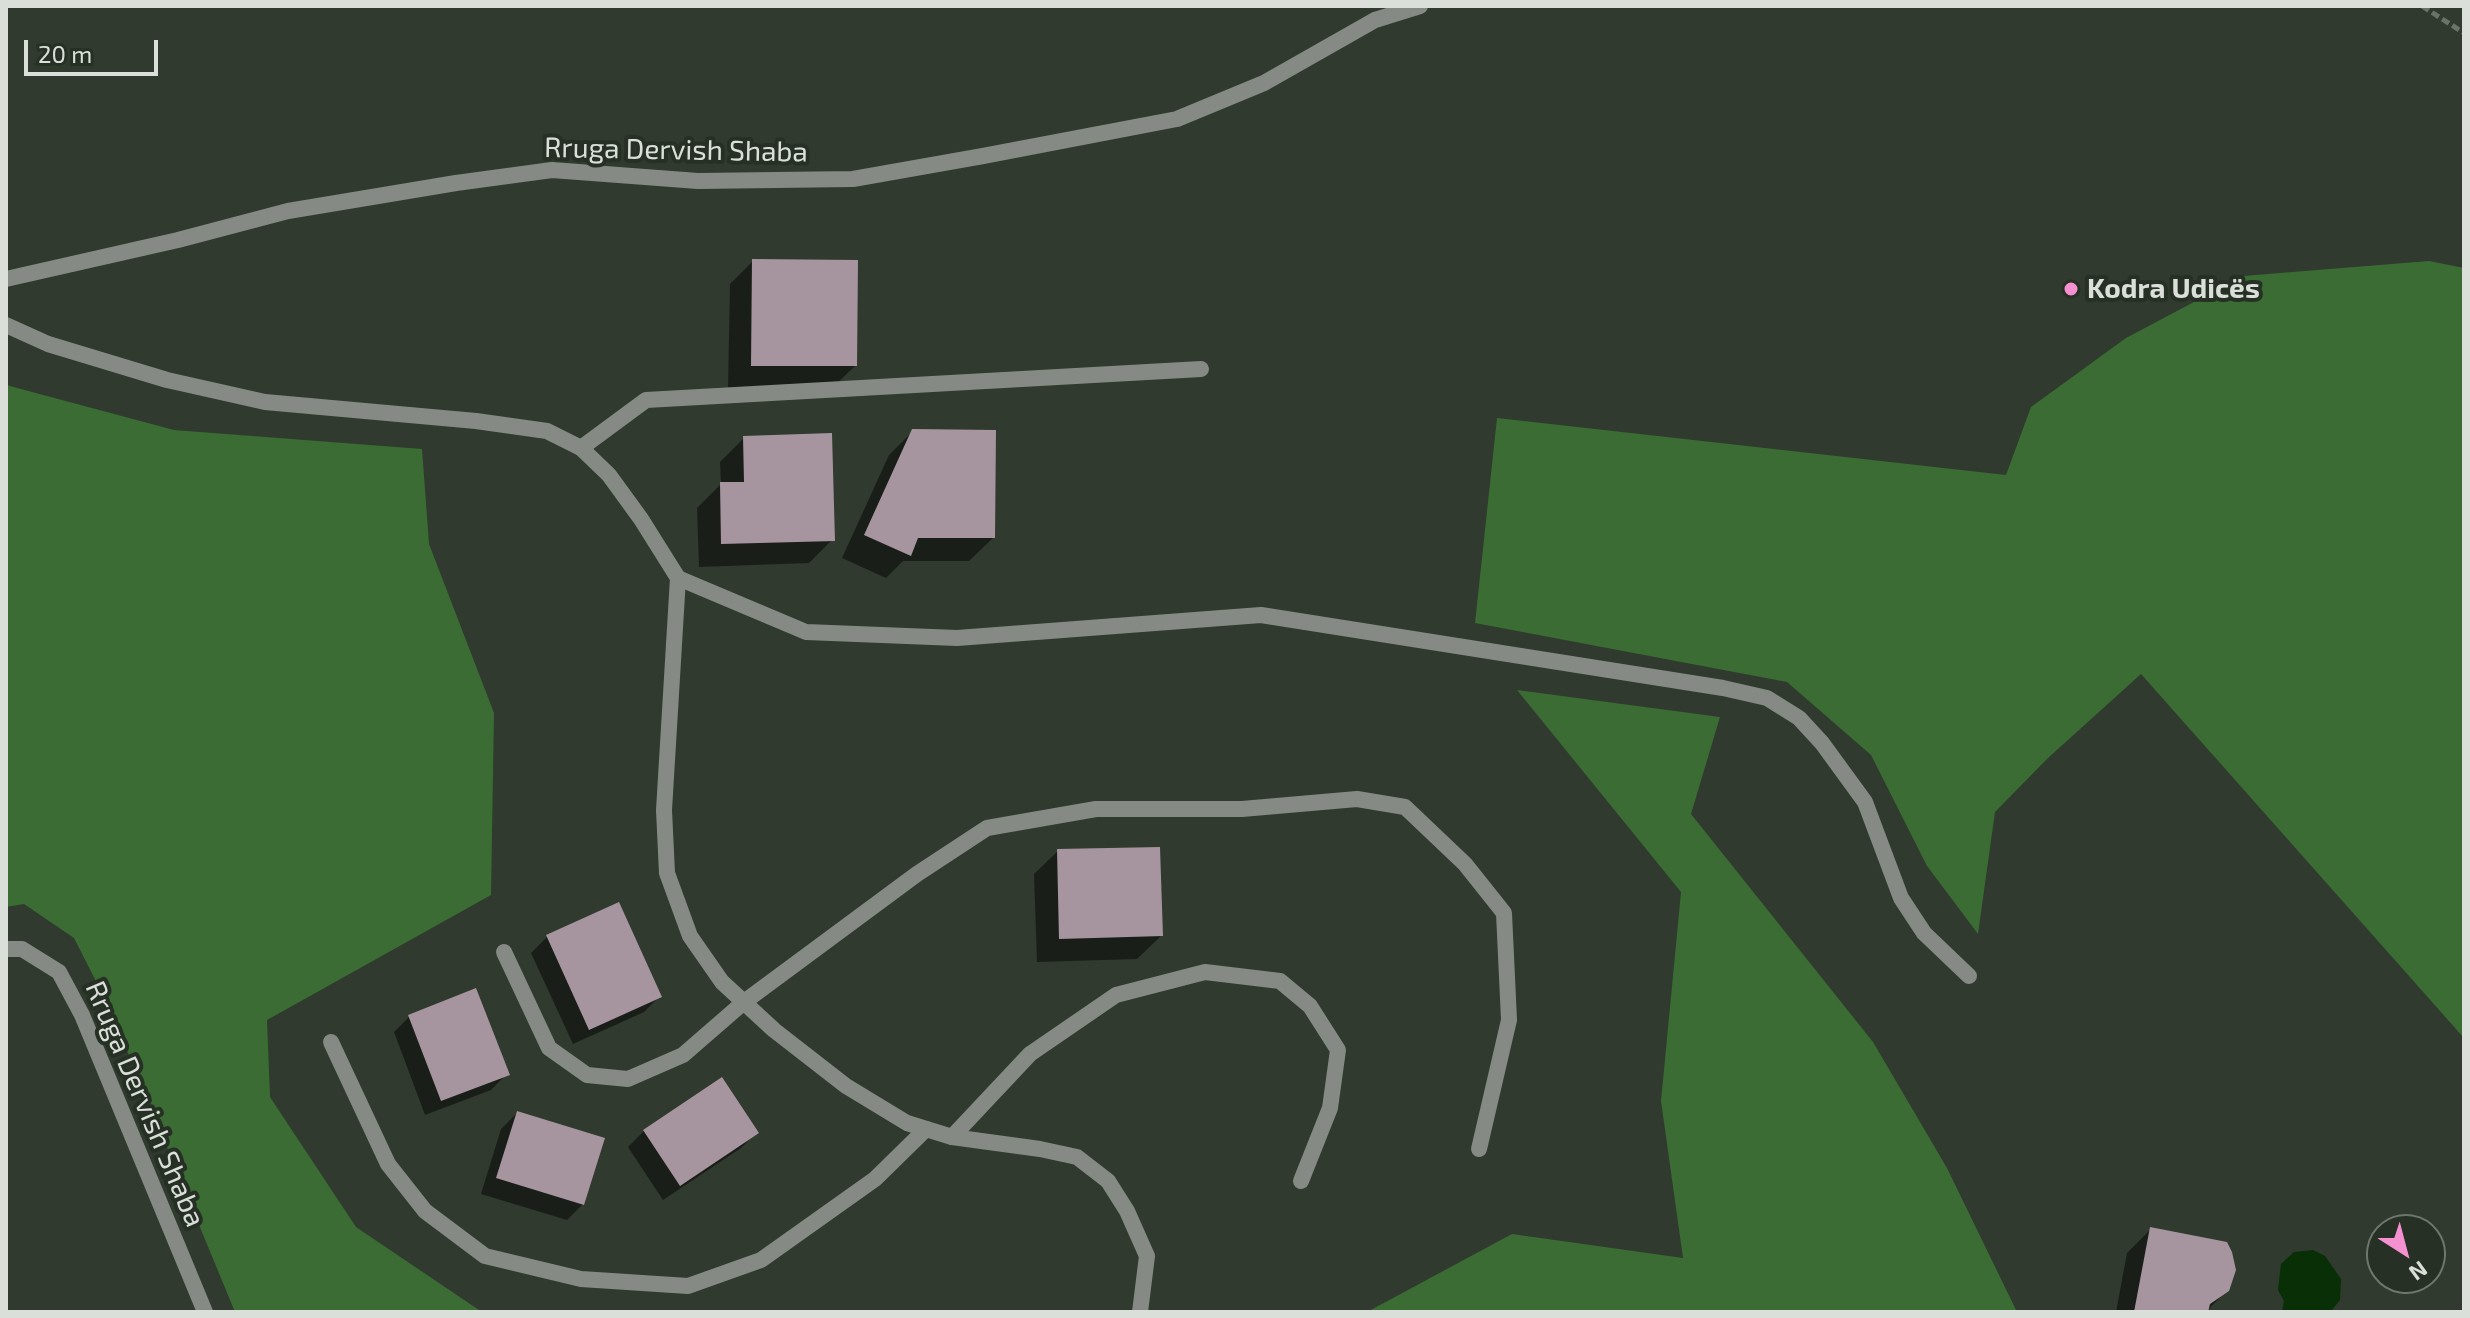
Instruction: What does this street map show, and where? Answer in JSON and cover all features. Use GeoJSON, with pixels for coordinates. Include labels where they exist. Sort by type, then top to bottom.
{"type":"FeatureCollection","features":[{"type":"Feature","properties":{"kind":"street","name":"Rruga Dervish Shaba"},"geometry":{"type":"LineString","coordinates":[[6,279],[178,240],[288,211],[456,183],[552,170],[698,181],[853,179],[1177,119],[1264,83],[1375,20],[1420,6]]}},
{"type":"Feature","properties":{"kind":"street"},"geometry":{"type":"LineString","coordinates":[[6,325],[48,344],[167,380],[265,402],[476,421],[547,431],[581,448],[609,475],[678,578],[806,632],[957,638],[1261,615],[1723,688],[1767,698],[1799,718],[1839,766],[1865,802],[1901,898],[1924,933],[1969,976]]}},
{"type":"Feature","properties":{"kind":"street"},"geometry":{"type":"LineString","coordinates":[[581,448],[646,400],[1201,369]]}},
{"type":"Feature","properties":{"kind":"street"},"geometry":{"type":"LineString","coordinates":[[678,578],[664,810],[667,873],[690,936],[722,982],[774,1030],[846,1086],[907,1123],[952,1137],[1077,1157],[1108,1181],[1127,1211],[1147,1256],[1140,1312]]}},
{"type":"Feature","properties":{"kind":"street"},"geometry":{"type":"LineString","coordinates":[[504,952],[549,1048],[587,1075],[628,1079],[683,1055],[744,1002],[917,874],[987,828],[1096,809],[1242,809],[1357,799],[1405,807],[1465,864],[1504,913],[1509,1020],[1479,1149]]}},
{"type":"Feature","properties":{"kind":"street","name":"Rruga Dervish Shaba"},"geometry":{"type":"LineString","coordinates":[[6,949],[22,949],[59,972],[82,1015],[205,1312]]}},
{"type":"Feature","properties":{"kind":"street"},"geometry":{"type":"LineString","coordinates":[[952,1137],[1030,1054],[1116,995],[1205,972],[1280,981],[1310,1006],[1338,1050],[1330,1108],[1301,1181]]}},
{"type":"Feature","properties":{"kind":"street"},"geometry":{"type":"LineString","coordinates":[[331,1042],[388,1164],[425,1211],[485,1256],[581,1279],[688,1286],[761,1260],[875,1179],[926,1129]]}},
{"type":"Feature","properties":{"kind":"path"},"geometry":{"type":"LineString","coordinates":[[2422,6],[2464,33]]}},
{"type":"Feature","properties":{"kind":"shaded area"},"geometry":{"type":"Polygon","coordinates":[[[2429,261],[2464,268],[2464,1038],[2141,674],[2048,758],[1995,812],[1978,934],[1927,866],[1871,755],[1787,682],[1475,623],[1497,418],[2006,475],[2031,407],[2126,338],[2243,276],[2429,261]]]}},
{"type":"Feature","properties":{"kind":"shaded area"},"geometry":{"type":"Polygon","coordinates":[[[6,385],[174,430],[422,449],[429,544],[494,713],[491,895],[267,1020],[270,1097],[356,1227],[482,1312],[235,1312],[109,1007],[74,938],[24,904],[6,907],[6,385]]]}},
{"type":"Feature","properties":{"kind":"shaded area"},"geometry":{"type":"Polygon","coordinates":[[[1517,690],[1720,717],[1691,814],[1873,1042],[1947,1168],[2017,1312],[1367,1312],[1512,1234],[1683,1258],[1661,1101],[1681,892],[1517,690]]]}},
{"type":"Feature","properties":{"kind":"shaded area"},"geometry":{"type":"Polygon","coordinates":[[[2313,1250],[2325,1256],[2341,1279],[2340,1300],[2330,1312],[2282,1312],[2284,1301],[2278,1290],[2281,1264],[2294,1252],[2313,1250]]]}},
{"type":"Feature","properties":{"kind":"building"},"geometry":{"type":"Polygon","coordinates":[[[752,259],[858,260],[857,366],[751,366],[752,259]]]}},
{"type":"Feature","properties":{"kind":"building"},"geometry":{"type":"Polygon","coordinates":[[[912,429],[996,430],[995,538],[918,538],[911,556],[864,535],[912,429]]]}},
{"type":"Feature","properties":{"kind":"building"},"geometry":{"type":"Polygon","coordinates":[[[832,433],[835,541],[721,544],[720,482],[744,482],[743,436],[832,433]]]}},
{"type":"Feature","properties":{"kind":"building"},"geometry":{"type":"Polygon","coordinates":[[[1160,847],[1163,936],[1059,939],[1057,849],[1160,847]]]}},
{"type":"Feature","properties":{"kind":"building"},"geometry":{"type":"Polygon","coordinates":[[[619,902],[662,997],[589,1030],[546,935],[619,902]]]}},
{"type":"Feature","properties":{"kind":"building"},"geometry":{"type":"Polygon","coordinates":[[[476,988],[510,1075],[441,1101],[408,1015],[476,988]]]}},
{"type":"Feature","properties":{"kind":"building"},"geometry":{"type":"Polygon","coordinates":[[[722,1077],[759,1133],[680,1186],[643,1130],[722,1077]]]}},
{"type":"Feature","properties":{"kind":"building"},"geometry":{"type":"Polygon","coordinates":[[[517,1111],[605,1138],[584,1205],[496,1178],[517,1111]]]}},
{"type":"Feature","properties":{"kind":"building"},"geometry":{"type":"Polygon","coordinates":[[[2150,1227],[2227,1242],[2236,1270],[2229,1291],[2210,1304],[2208,1312],[2134,1312],[2150,1227]]]}},
{"type":"Feature","properties":{"kind":"place","name":"Kodra Udicës"},"geometry":{"type":"Point","coordinates":[2071,289]}}]}
